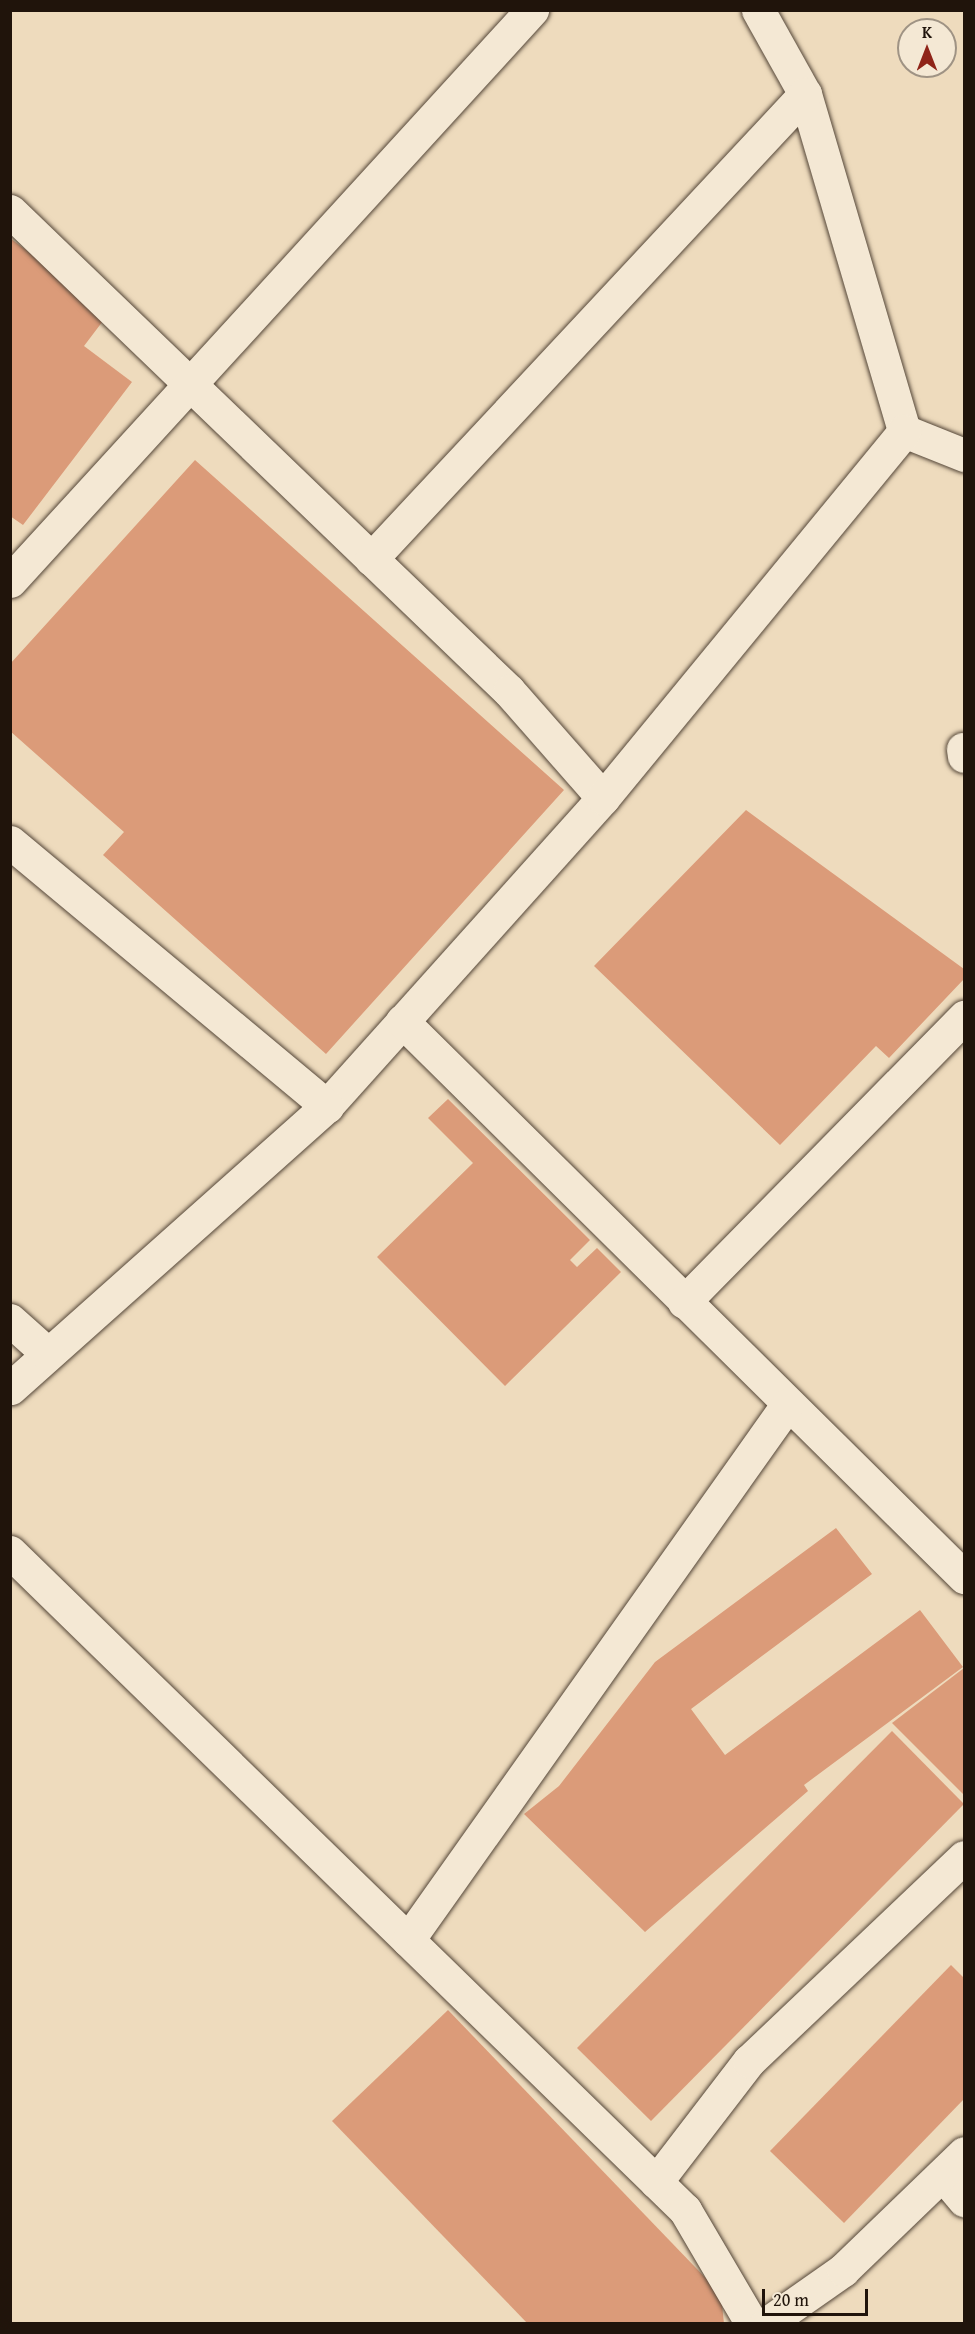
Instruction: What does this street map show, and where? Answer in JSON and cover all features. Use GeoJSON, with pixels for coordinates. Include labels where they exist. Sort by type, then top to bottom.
{"type":"FeatureCollection","features":[{"type":"Feature","properties":{"kind":"street"},"geometry":{"type":"LineString","coordinates":[[11,580],[192,387],[532,10]]}},
{"type":"Feature","properties":{"kind":"street"},"geometry":{"type":"LineString","coordinates":[[758,10],[805,94],[904,431]]}},
{"type":"Feature","properties":{"kind":"street"},"geometry":{"type":"LineString","coordinates":[[371,559],[805,94]]}},
{"type":"Feature","properties":{"kind":"street"},"geometry":{"type":"LineString","coordinates":[[10,211],[509,692],[603,798]]}},
{"type":"Feature","properties":{"kind":"street"},"geometry":{"type":"LineString","coordinates":[[904,431],[964,455]]}},
{"type":"Feature","properties":{"kind":"street"},"geometry":{"type":"LineString","coordinates":[[10,1388],[327,1106],[603,798],[904,431]]}},
{"type":"Feature","properties":{"kind":"street"},"geometry":{"type":"LineString","coordinates":[[10,842],[327,1106]]}},
{"type":"Feature","properties":{"kind":"street"},"geometry":{"type":"LineString","coordinates":[[684,1302],[964,1017]]}},
{"type":"Feature","properties":{"kind":"street"},"geometry":{"type":"LineString","coordinates":[[402,1022],[787,1405],[964,1577]]}},
{"type":"Feature","properties":{"kind":"street"},"geometry":{"type":"LineString","coordinates":[[10,1320],[48,1354]]}},
{"type":"Feature","properties":{"kind":"street"},"geometry":{"type":"LineString","coordinates":[[408,1940],[787,1405]]}},
{"type":"Feature","properties":{"kind":"street"},"geometry":{"type":"LineString","coordinates":[[10,1552],[685,2210],[752,2324]]}},
{"type":"Feature","properties":{"kind":"street"},"geometry":{"type":"LineString","coordinates":[[656,2182],[749,2061],[964,1857]]}},
{"type":"Feature","properties":{"kind":"street"},"geometry":{"type":"LineString","coordinates":[[766,2324],[843,2270],[954,2164],[964,2200]]}},
{"type":"Feature","properties":{"kind":"building"},"geometry":{"type":"Polygon","coordinates":[[[10,238],[109,313],[84,346],[132,382],[23,525],[10,516],[10,238]]]}},
{"type":"Feature","properties":{"kind":"building"},"geometry":{"type":"Polygon","coordinates":[[[195,460],[564,790],[326,1054],[103,855],[124,832],[10,731],[10,664],[195,460]]]}},
{"type":"Feature","properties":{"kind":"building"},"geometry":{"type":"Polygon","coordinates":[[[746,810],[964,969],[964,979],[889,1058],[876,1046],[780,1145],[594,966],[746,810]]]}},
{"type":"Feature","properties":{"kind":"building"},"geometry":{"type":"Polygon","coordinates":[[[448,1099],[590,1240],[570,1260],[577,1267],[597,1248],[621,1272],[505,1386],[377,1257],[473,1163],[428,1118],[448,1099]]]}},
{"type":"Feature","properties":{"kind":"building"},"geometry":{"type":"Polygon","coordinates":[[[836,1528],[872,1574],[691,1709],[725,1755],[920,1610],[963,1667],[804,1785],[808,1791],[645,1932],[524,1814],[559,1786],[655,1662],[836,1528]]]}},
{"type":"Feature","properties":{"kind":"building"},"geometry":{"type":"Polygon","coordinates":[[[964,1668],[964,1795],[892,1723],[964,1668]]]}},
{"type":"Feature","properties":{"kind":"building"},"geometry":{"type":"Polygon","coordinates":[[[892,1731],[964,1804],[651,2121],[577,2048],[892,1731]]]}},
{"type":"Feature","properties":{"kind":"building"},"geometry":{"type":"Polygon","coordinates":[[[951,1965],[964,1978],[964,2099],[844,2223],[770,2151],[951,1965]]]}},
{"type":"Feature","properties":{"kind":"building"},"geometry":{"type":"Polygon","coordinates":[[[448,2010],[721,2294],[724,2324],[528,2324],[332,2121],[448,2010]]]}}]}
